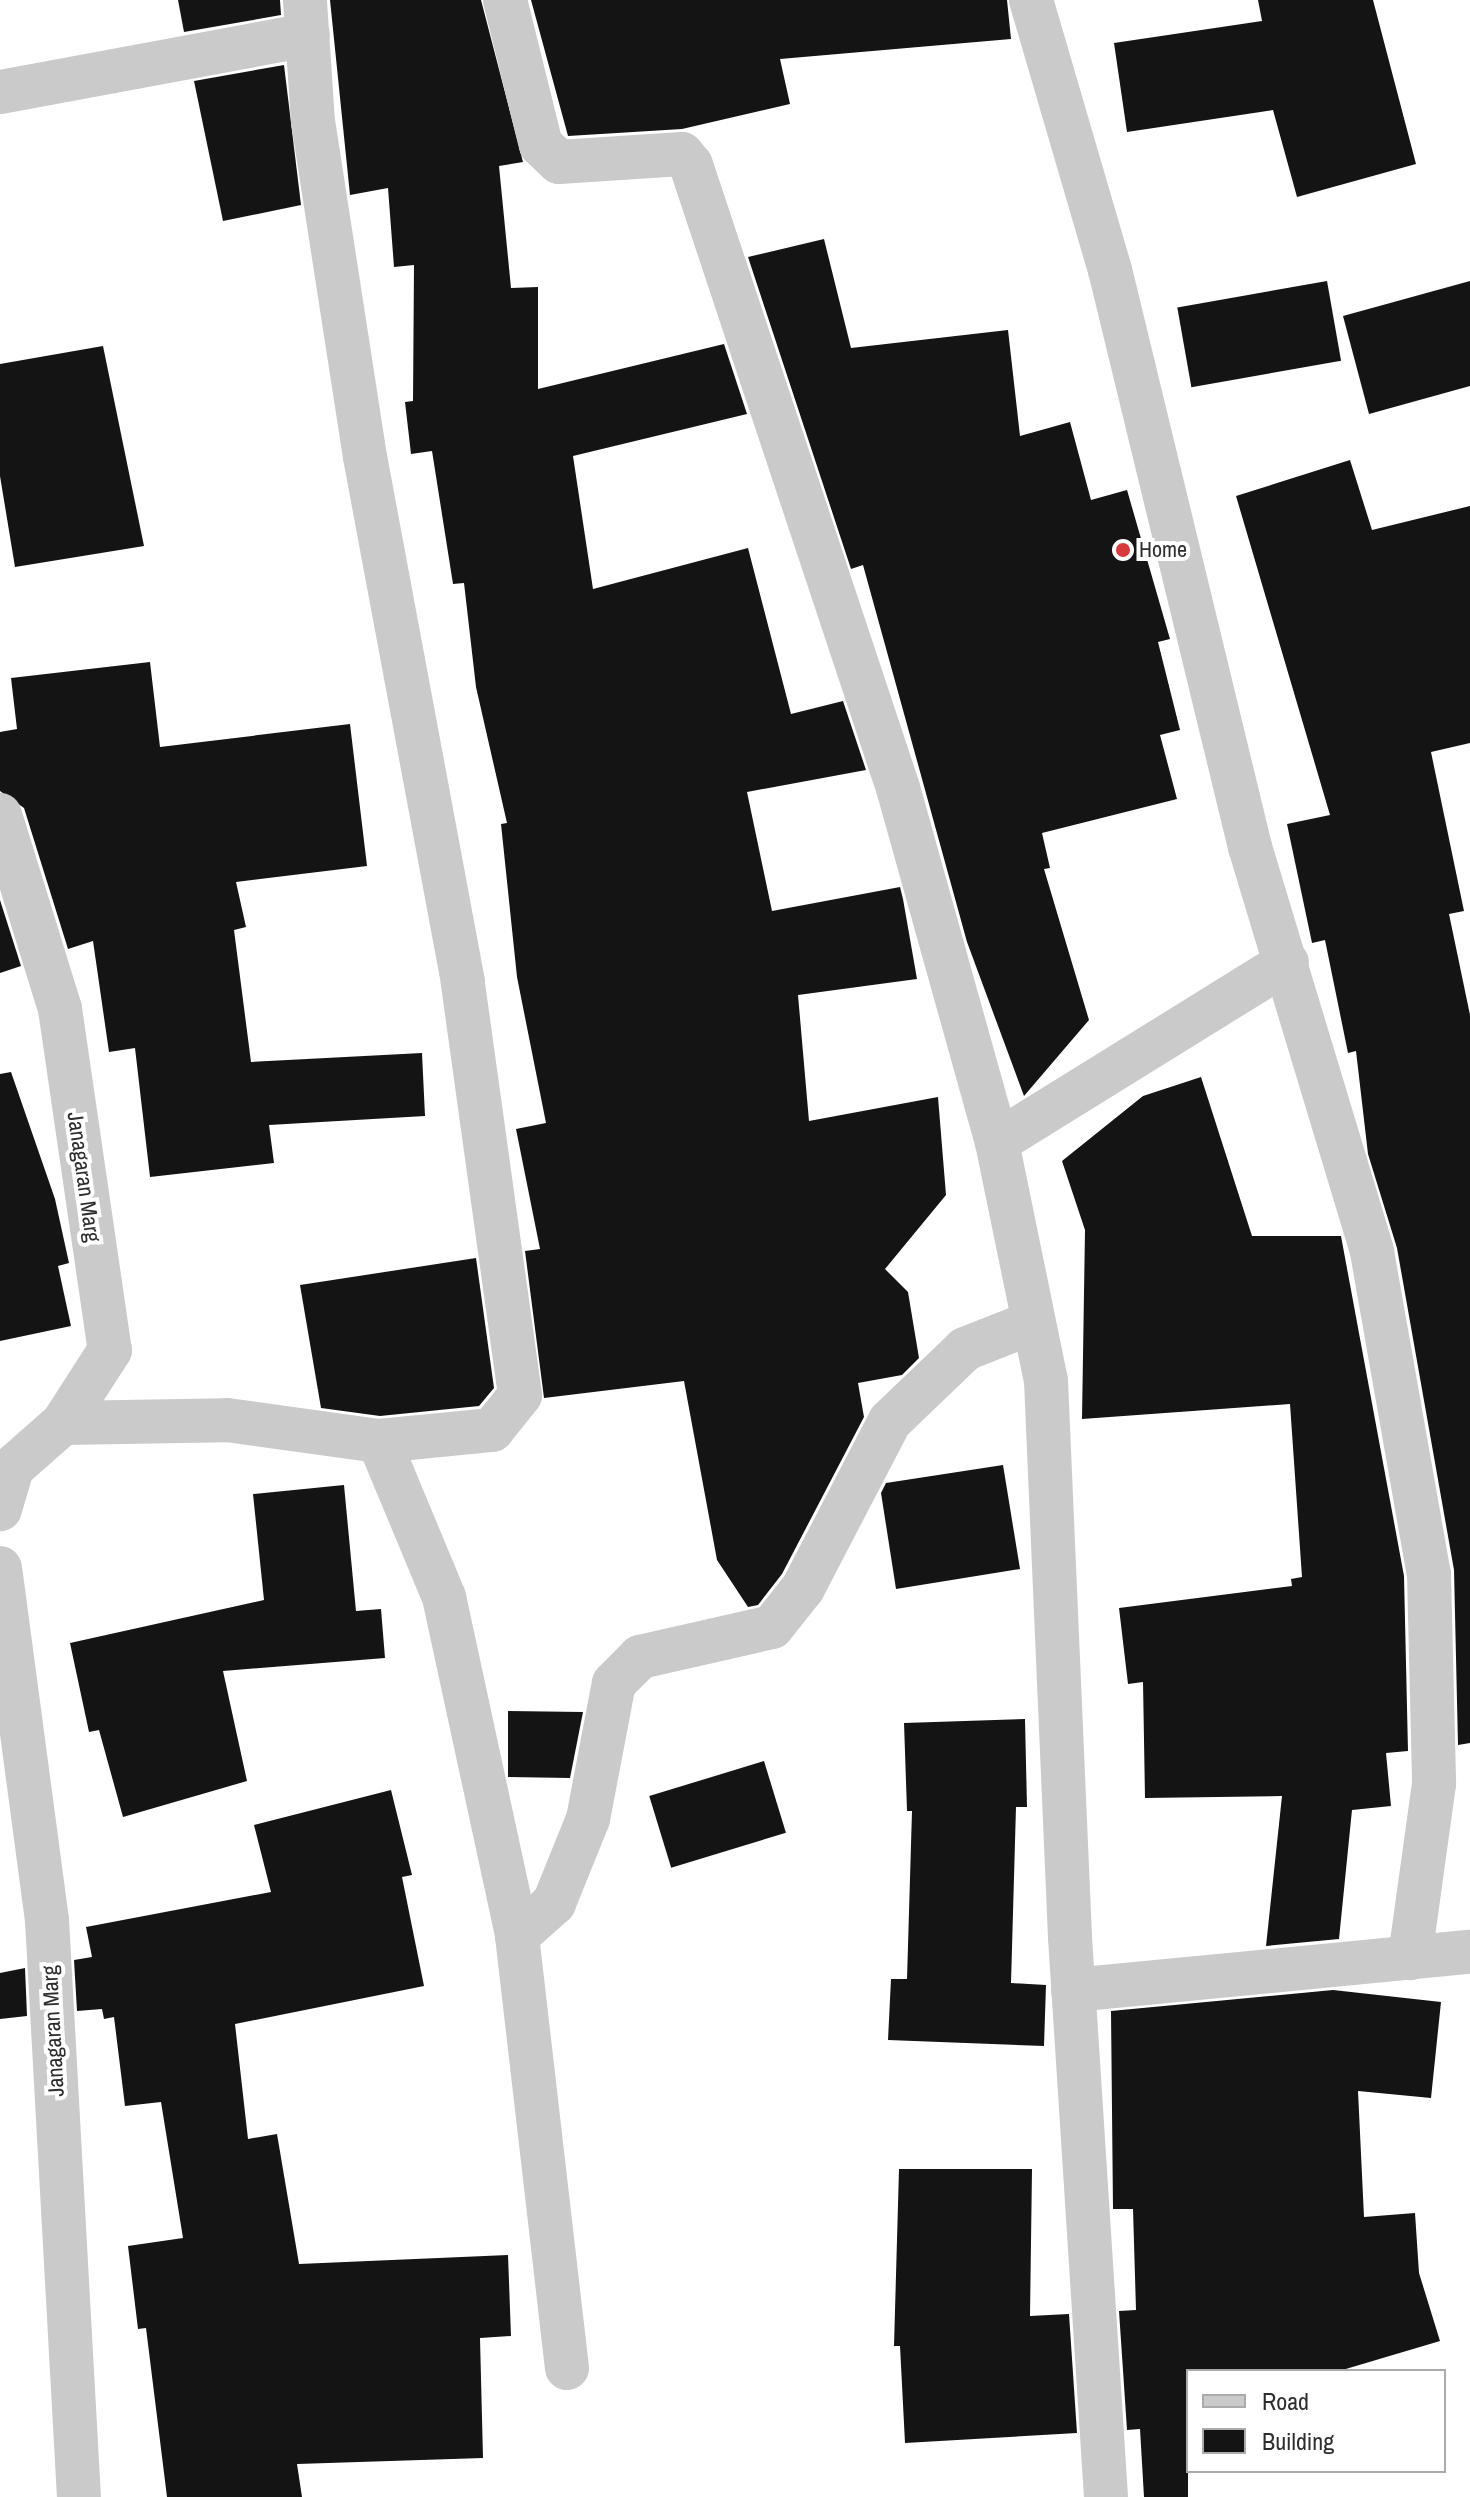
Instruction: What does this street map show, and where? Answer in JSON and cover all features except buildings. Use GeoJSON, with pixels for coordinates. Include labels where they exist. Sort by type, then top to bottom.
{"type":"FeatureCollection","features":[{"type":"Feature","properties":{"kind":"street"},"geometry":{"type":"LineString","coordinates":[[505,0],[541,145],[559,162],[682,154],[691,165],[898,788],[997,1142],[1031,1323],[1046,1381],[1073,1990],[1106,2497]]}},
{"type":"Feature","properties":{"kind":"street"},"geometry":{"type":"LineString","coordinates":[[1031,0],[1110,270],[1250,847],[1372,1252],[1429,1574],[1434,1784],[1410,1958]]}},
{"type":"Feature","properties":{"kind":"street"},"geometry":{"type":"LineString","coordinates":[[0,92],[307,17],[313,122],[365,457],[463,982],[520,1395],[492,1430],[379,1441],[227,1420],[63,1423]]}},
{"type":"Feature","properties":{"kind":"street","name":"Janagaran Marg"},"geometry":{"type":"LineString","coordinates":[[0,815],[60,1009],[110,1350],[63,1423],[12,1468],[0,1509]]}},
{"type":"Feature","properties":{"kind":"street"},"geometry":{"type":"LineString","coordinates":[[997,1142],[1287,962]]}},
{"type":"Feature","properties":{"kind":"street"},"geometry":{"type":"LineString","coordinates":[[517,1936],[554,1903],[588,1819],[614,1683],[640,1657],[772,1627],[803,1588],[890,1421],[965,1349],[1031,1323]]}},
{"type":"Feature","properties":{"kind":"street"},"geometry":{"type":"LineString","coordinates":[[379,1441],[444,1597],[517,1936],[563,2284],[567,2368]]}},
{"type":"Feature","properties":{"kind":"street","name":"Janagaran Marg"},"geometry":{"type":"LineString","coordinates":[[0,1568],[47,1920],[79,2497]]}},
{"type":"Feature","properties":{"kind":"street"},"geometry":{"type":"LineString","coordinates":[[1073,1990],[1470,1952]]}},
{"type":"Feature","properties":{"kind":"place","name":"Home"},"geometry":{"type":"Point","coordinates":[1123,550]}}]}
